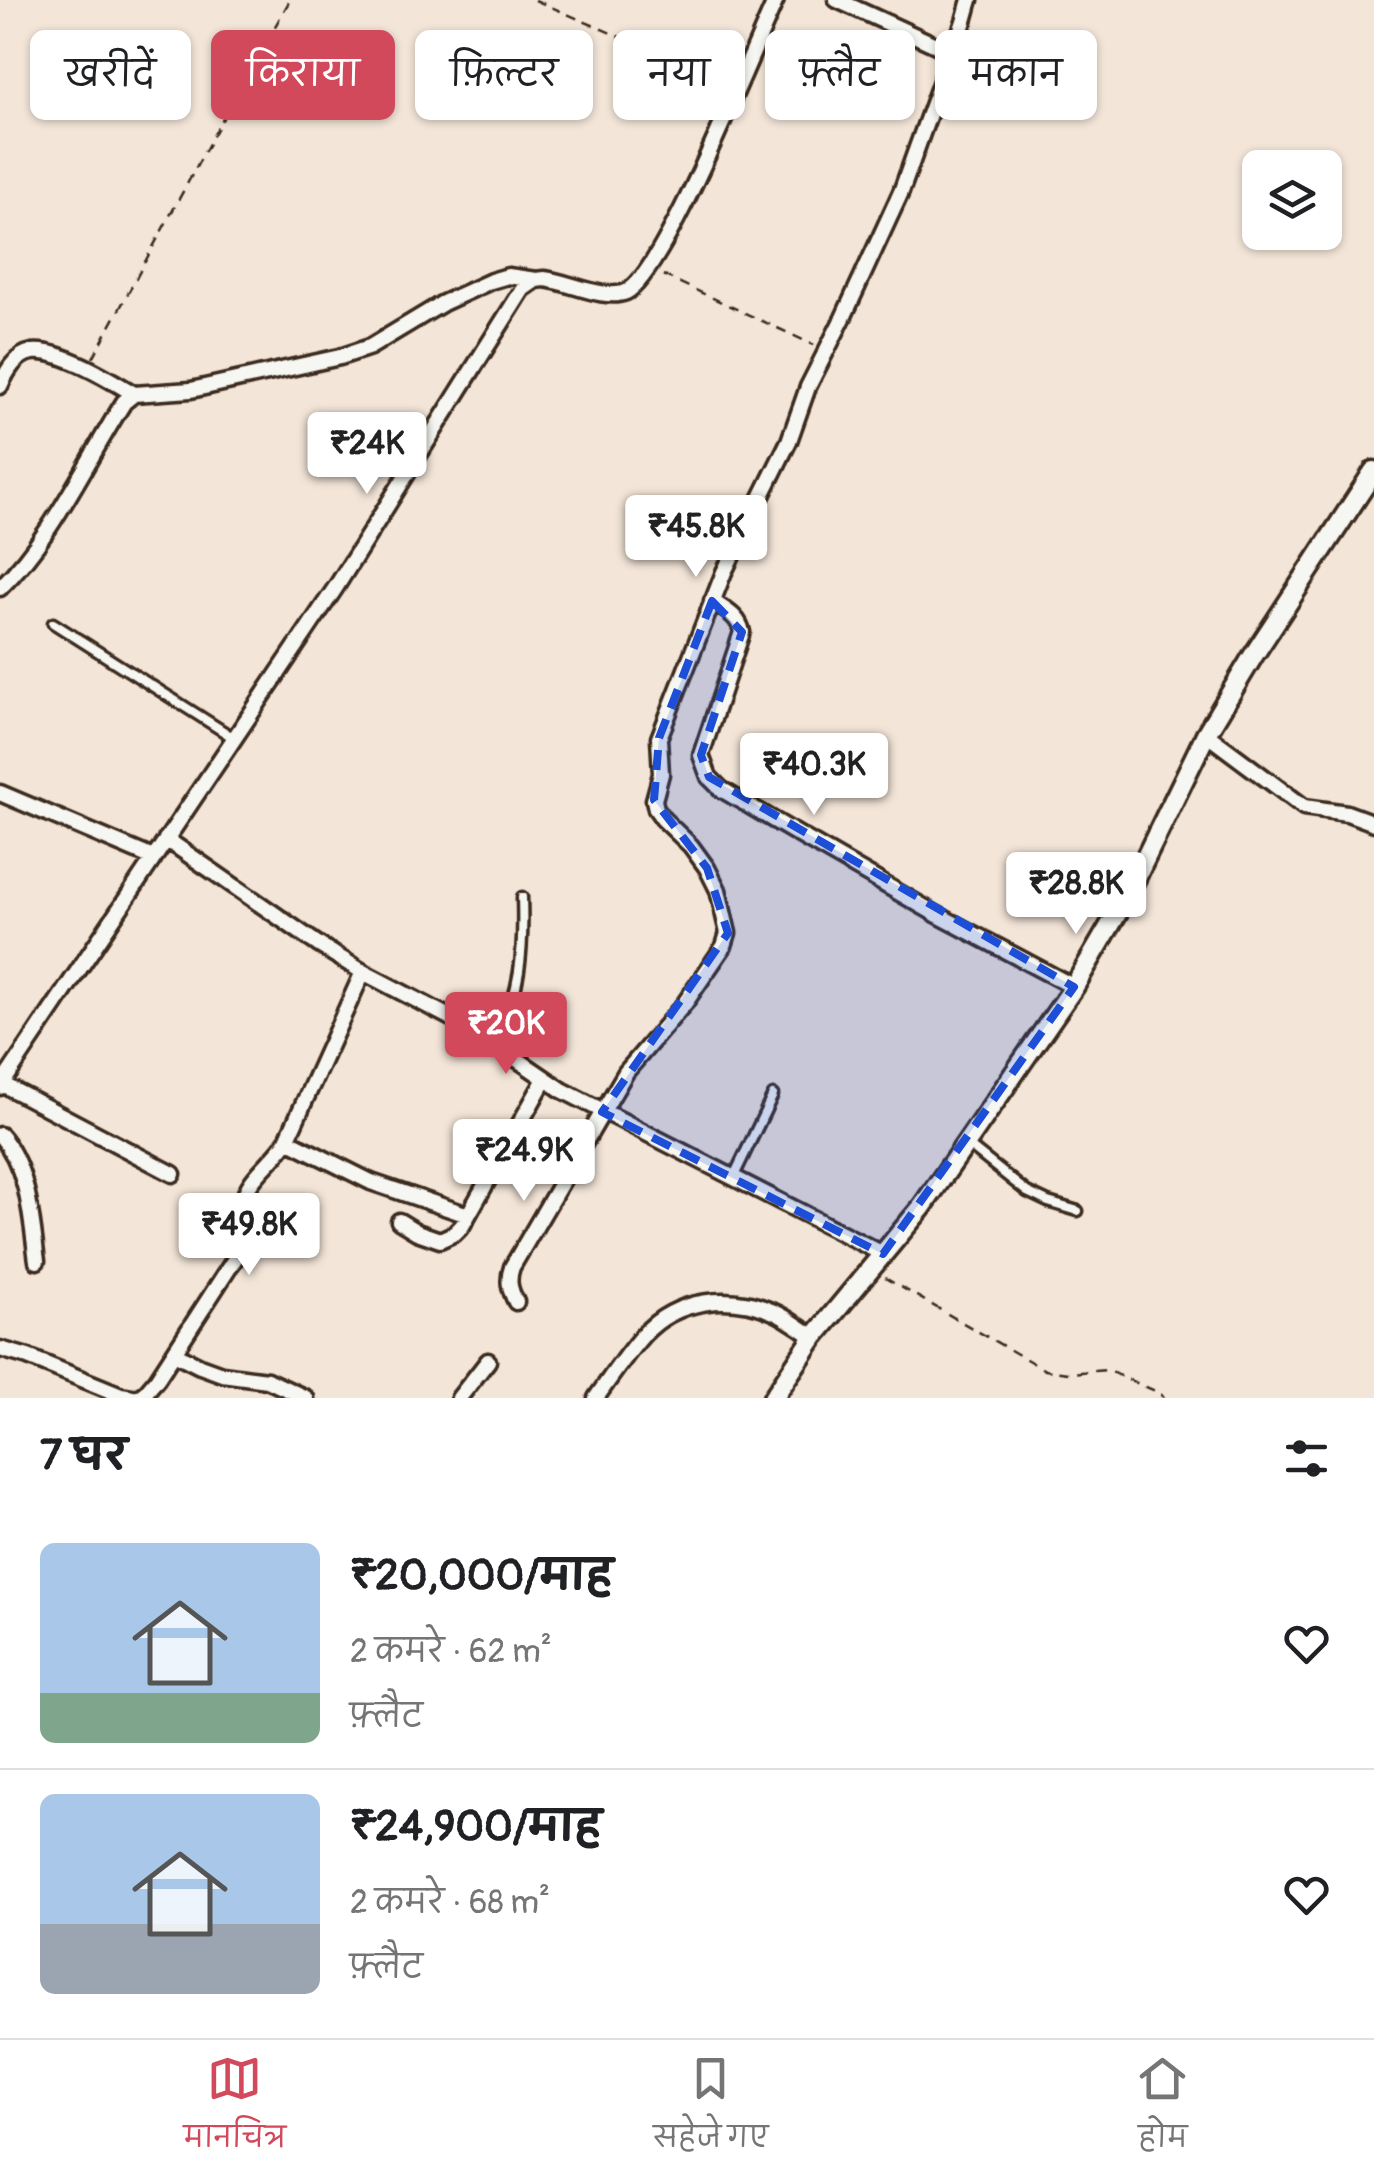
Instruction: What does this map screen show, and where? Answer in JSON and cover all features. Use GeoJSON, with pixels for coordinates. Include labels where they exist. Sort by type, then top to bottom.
{"type":"FeatureCollection","features":[{"type":"Feature","properties":{"kind":"street"},"geometry":{"type":"LineString","coordinates":[[745,73],[776,0]]}},
{"type":"Feature","properties":{"kind":"street"},"geometry":{"type":"LineString","coordinates":[[837,0],[935,44]]}},
{"type":"Feature","properties":{"kind":"street"},"geometry":{"type":"LineString","coordinates":[[961,30],[970,0]]}},
{"type":"Feature","properties":{"kind":"street"},"geometry":{"type":"LineString","coordinates":[[516,1302],[509,1288],[512,1268],[602,1112],[626,1072],[685,1003],[724,946],[728,933],[718,890],[707,868],[656,809],[654,800],[661,774],[659,738],[712,601],[790,441],[808,387],[901,192],[935,96]]}},
{"type":"Feature","properties":{"kind":"street"},"geometry":{"type":"LineString","coordinates":[[0,386],[20,356],[32,352],[88,368],[134,394],[191,390],[340,357],[382,340],[491,280],[508,276],[554,280],[614,295],[626,292],[648,269],[723,120]]}},
{"type":"Feature","properties":{"kind":"street"},"geometry":{"type":"LineString","coordinates":[[173,1174],[1,1085],[336,587],[510,306],[523,288],[536,280]]}},
{"type":"Feature","properties":{"kind":"street"},"geometry":{"type":"LineString","coordinates":[[0,588],[48,528],[124,402],[134,394]]}},
{"type":"Feature","properties":{"kind":"street"},"geometry":{"type":"LineString","coordinates":[[772,1398],[814,1337],[922,1207],[1074,987],[1126,898],[1206,734],[1252,656],[1374,471]]}},
{"type":"Feature","properties":{"kind":"street"},"geometry":{"type":"LineString","coordinates":[[712,601],[736,618],[742,632],[701,756],[709,777],[721,789],[884,884],[1074,987]]}},
{"type":"Feature","properties":{"kind":"street"},"geometry":{"type":"LineString","coordinates":[[1206,734],[1295,802],[1374,823]]}},
{"type":"Feature","properties":{"kind":"street"},"geometry":{"type":"LineString","coordinates":[[0,793],[152,858]]}},
{"type":"Feature","properties":{"kind":"street"},"geometry":{"type":"LineString","coordinates":[[166,839],[319,945],[497,1044],[562,1090],[883,1254]]}},
{"type":"Feature","properties":{"kind":"street"},"geometry":{"type":"LineString","coordinates":[[0,1349],[122,1394],[138,1398],[146,1392],[248,1240],[251,1230],[244,1195],[288,1140],[363,972]]}},
{"type":"Feature","properties":{"kind":"street"},"geometry":{"type":"LineString","coordinates":[[399,1221],[440,1240],[455,1233],[546,1079]]}},
{"type":"Feature","properties":{"kind":"street"},"geometry":{"type":"LineString","coordinates":[[0,1134],[14,1154],[22,1179],[38,1261]]}},
{"type":"Feature","properties":{"kind":"street"},"geometry":{"type":"LineString","coordinates":[[288,1140],[371,1182],[468,1215]]}},
{"type":"Feature","properties":{"kind":"street"},"geometry":{"type":"LineString","coordinates":[[596,1398],[644,1333],[668,1314],[688,1305],[721,1300],[748,1303],[777,1313],[814,1337]]}},
{"type":"Feature","properties":{"kind":"street"},"geometry":{"type":"LineString","coordinates":[[174,1353],[222,1374],[266,1380],[306,1398]]}},
{"type":"Feature","properties":{"kind":"street"},"geometry":{"type":"LineString","coordinates":[[459,1398],[488,1362]]}},
{"type":"Feature","properties":{"kind":"lane"},"geometry":{"type":"LineString","coordinates":[[53,623],[234,738]]}},
{"type":"Feature","properties":{"kind":"lane"},"geometry":{"type":"LineString","coordinates":[[497,1044],[511,1010],[521,968],[522,898]]}},
{"type":"Feature","properties":{"kind":"lane"},"geometry":{"type":"LineString","coordinates":[[734,1176],[773,1095]]}},
{"type":"Feature","properties":{"kind":"lane"},"geometry":{"type":"LineString","coordinates":[[967,1144],[1027,1192],[1078,1211]]}},
{"type":"Feature","properties":{"kind":"path"},"geometry":{"type":"LineString","coordinates":[[88,368],[290,0]]}},
{"type":"Feature","properties":{"kind":"path"},"geometry":{"type":"LineString","coordinates":[[535,0],[613,34]]}},
{"type":"Feature","properties":{"kind":"path"},"geometry":{"type":"LineString","coordinates":[[648,269],[826,350]]}},
{"type":"Feature","properties":{"kind":"path"},"geometry":{"type":"LineString","coordinates":[[870,1270],[1045,1370],[1106,1370],[1164,1398]]}},
{"type":"Feature","properties":{"kind":"highlighted area"},"geometry":{"type":"Polygon","coordinates":[[[712,601],[742,632],[701,755],[709,777],[1074,987],[883,1254],[602,1112],[728,933],[707,868],[654,800],[659,738],[712,601]]]}}]}
